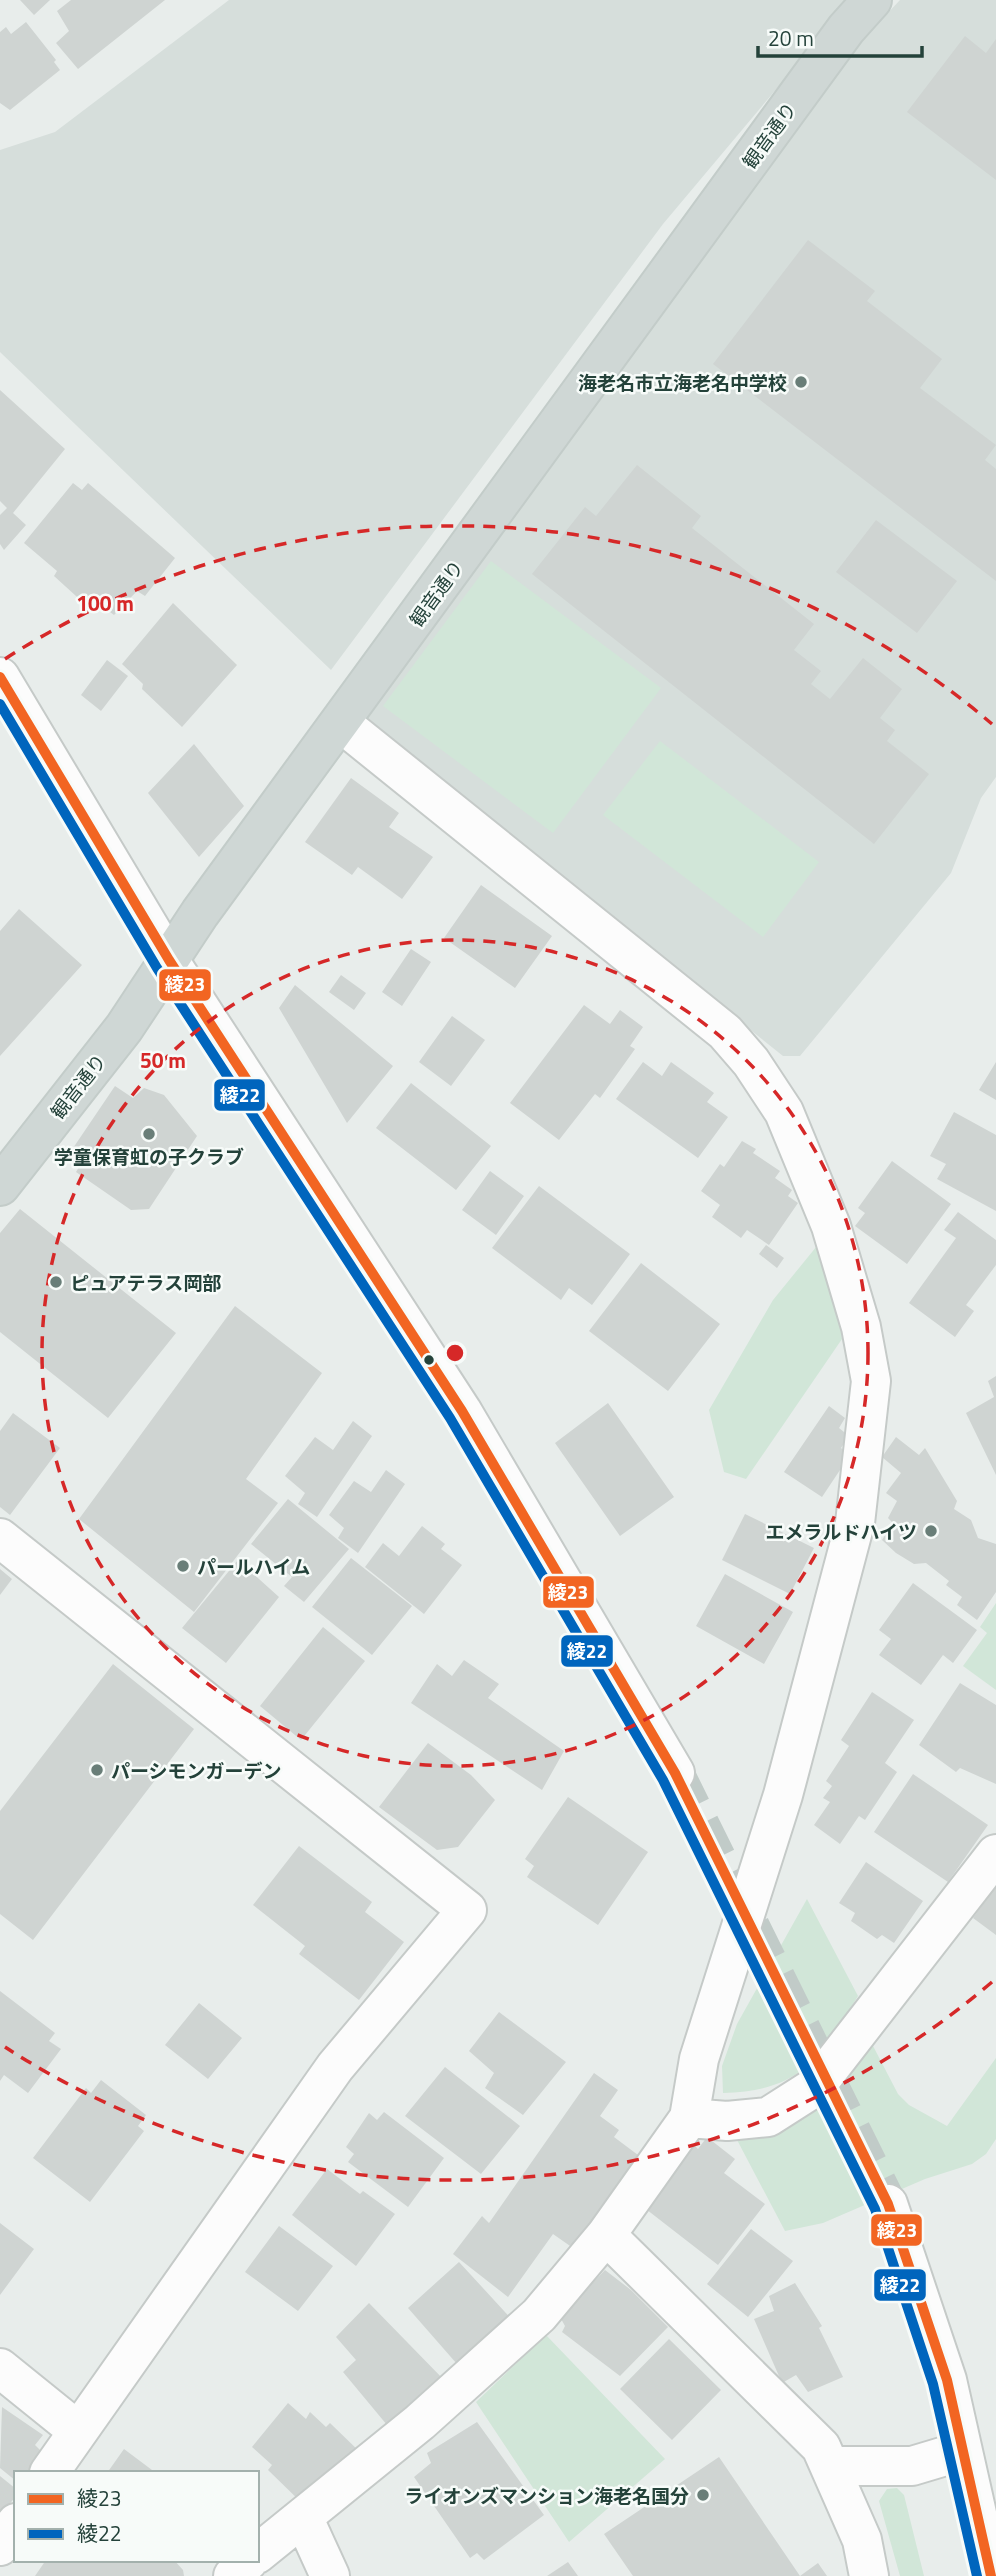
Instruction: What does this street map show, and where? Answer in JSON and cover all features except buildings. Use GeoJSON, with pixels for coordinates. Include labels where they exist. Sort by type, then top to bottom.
{"type":"FeatureCollection","features":[{"type":"Feature","properties":{"kind":"main road","name":"観音通り"},"geometry":{"type":"LineString","coordinates":[[0,1186],[124,1028],[200,913],[846,29],[872,0]]}},
{"type":"Feature","properties":{"kind":"street"},"geometry":{"type":"LineString","coordinates":[[0,677],[169,960],[462,1411],[675,1773]]}},
{"type":"Feature","properties":{"kind":"street"},"geometry":{"type":"LineString","coordinates":[[259,2553],[304,2519],[420,2422],[539,2315],[606,2235],[689,2118],[699,2059],[783,1795],[855,1523],[871,1381],[861,1326],[831,1226],[784,1112],[743,1052],[725,1032],[341,723]]}},
{"type":"Feature","properties":{"kind":"street"},"geometry":{"type":"LineString","coordinates":[[0,1538],[467,1910],[335,2067],[51,2471]]}},
{"type":"Feature","properties":{"kind":"street"},"geometry":{"type":"LineString","coordinates":[[689,2118],[727,2121],[768,2117],[815,2087],[996,1854]]}},
{"type":"Feature","properties":{"kind":"street"},"geometry":{"type":"LineString","coordinates":[[888,2204],[947,2381],[993,2574]]}},
{"type":"Feature","properties":{"kind":"street"},"geometry":{"type":"LineString","coordinates":[[606,2235],[821,2446],[862,2540],[869,2576]]}},
{"type":"Feature","properties":{"kind":"street"},"geometry":{"type":"LineString","coordinates":[[0,2368],[78,2431]]}},
{"type":"Feature","properties":{"kind":"street"},"geometry":{"type":"LineString","coordinates":[[830,2466],[912,2466],[962,2451]]}},
{"type":"Feature","properties":{"kind":"street"},"geometry":{"type":"LineString","coordinates":[[304,2519],[330,2576]]}},
{"type":"Feature","properties":{"kind":"street"},"geometry":{"type":"LineString","coordinates":[[0,2546],[14,2526]]}},
{"type":"Feature","properties":{"kind":"street"},"geometry":{"type":"LineString","coordinates":[[233,2576],[247,2562]]}},
{"type":"Feature","properties":{"kind":"shaded area","name":"海老名市立海老名中学校"},"geometry":{"type":"Polygon","coordinates":[[[229,0],[851,0],[663,224],[331,670],[0,352],[0,150],[55,132],[229,0]]]}},
{"type":"Feature","properties":{"kind":"shaded area","name":"海老名市立海老名中学校"},"geometry":{"type":"Polygon","coordinates":[[[900,0],[996,0],[996,777],[981,798],[951,873],[800,1056],[783,1056],[357,715],[855,48],[900,0]]]}},
{"type":"Feature","properties":{"kind":"green space"},"geometry":{"type":"Polygon","coordinates":[[[491,561],[661,688],[553,833],[383,706],[491,561]]]}},
{"type":"Feature","properties":{"kind":"green space"},"geometry":{"type":"Polygon","coordinates":[[[660,741],[819,862],[763,937],[603,815],[660,741]]]}},
{"type":"Feature","properties":{"kind":"green space"},"geometry":{"type":"Polygon","coordinates":[[[821,1241],[833,1280],[842,1339],[746,1479],[724,1472],[709,1410],[773,1300],[821,1241]]]}},
{"type":"Feature","properties":{"kind":"green space"},"geometry":{"type":"Polygon","coordinates":[[[996,1603],[996,1690],[963,1666],[987,1633],[980,1627],[996,1603]]]}},
{"type":"Feature","properties":{"kind":"green space"},"geometry":{"type":"Polygon","coordinates":[[[807,1899],[858,1996],[832,2037],[806,2067],[772,2086],[723,2093],[722,2066],[737,2024],[807,1899]]]}},
{"type":"Feature","properties":{"kind":"green space"},"geometry":{"type":"Polygon","coordinates":[[[872,2044],[898,2094],[909,2105],[947,2126],[996,2058],[996,2139],[986,2154],[972,2164],[925,2179],[823,2223],[785,2231],[736,2138],[872,2044]]]}},
{"type":"Feature","properties":{"kind":"green space"},"geometry":{"type":"Polygon","coordinates":[[[546,2335],[665,2459],[569,2542],[476,2402],[546,2335]]]}},
{"type":"Feature","properties":{"kind":"green space"},"geometry":{"type":"Polygon","coordinates":[[[897,2488],[904,2495],[924,2576],[900,2576],[879,2501],[887,2489],[897,2488]]]}},
{"type":"Feature","properties":{"kind":"tunnel"},"geometry":{"type":"LineString","coordinates":[[675,1773],[888,2204]]}},
{"type":"Feature","properties":{"kind":"transit line","name":"綾23"},"geometry":{"type":"LineString","coordinates":[[0,677],[169,960],[462,1411],[675,1773],[888,2204],[947,2380],[991,2576]]}},
{"type":"Feature","properties":{"kind":"transit line","name":"綾22"},"geometry":{"type":"LineString","coordinates":[[0,704],[157,968],[450,1418],[663,1780],[875,2209],[933,2384],[977,2576]]}},
{"type":"Feature","properties":{"kind":"place","name":"海老名市立海老名中学校"},"geometry":{"type":"Point","coordinates":[801,382]}},
{"type":"Feature","properties":{"kind":"place","name":"学童保育虹の子クラブ"},"geometry":{"type":"Point","coordinates":[149,1134]}},
{"type":"Feature","properties":{"kind":"place","name":"ピュアテラス岡部"},"geometry":{"type":"Point","coordinates":[56,1282]}},
{"type":"Feature","properties":{"kind":"place","name":"エメラルドハイツ"},"geometry":{"type":"Point","coordinates":[931,1531]}},
{"type":"Feature","properties":{"kind":"place","name":"パールハイム"},"geometry":{"type":"Point","coordinates":[183,1566]}},
{"type":"Feature","properties":{"kind":"place","name":"パーシモンガーデン"},"geometry":{"type":"Point","coordinates":[97,1770]}},
{"type":"Feature","properties":{"kind":"place","name":"ライオンズマンション海老名国分"},"geometry":{"type":"Point","coordinates":[703,2495]}}]}
